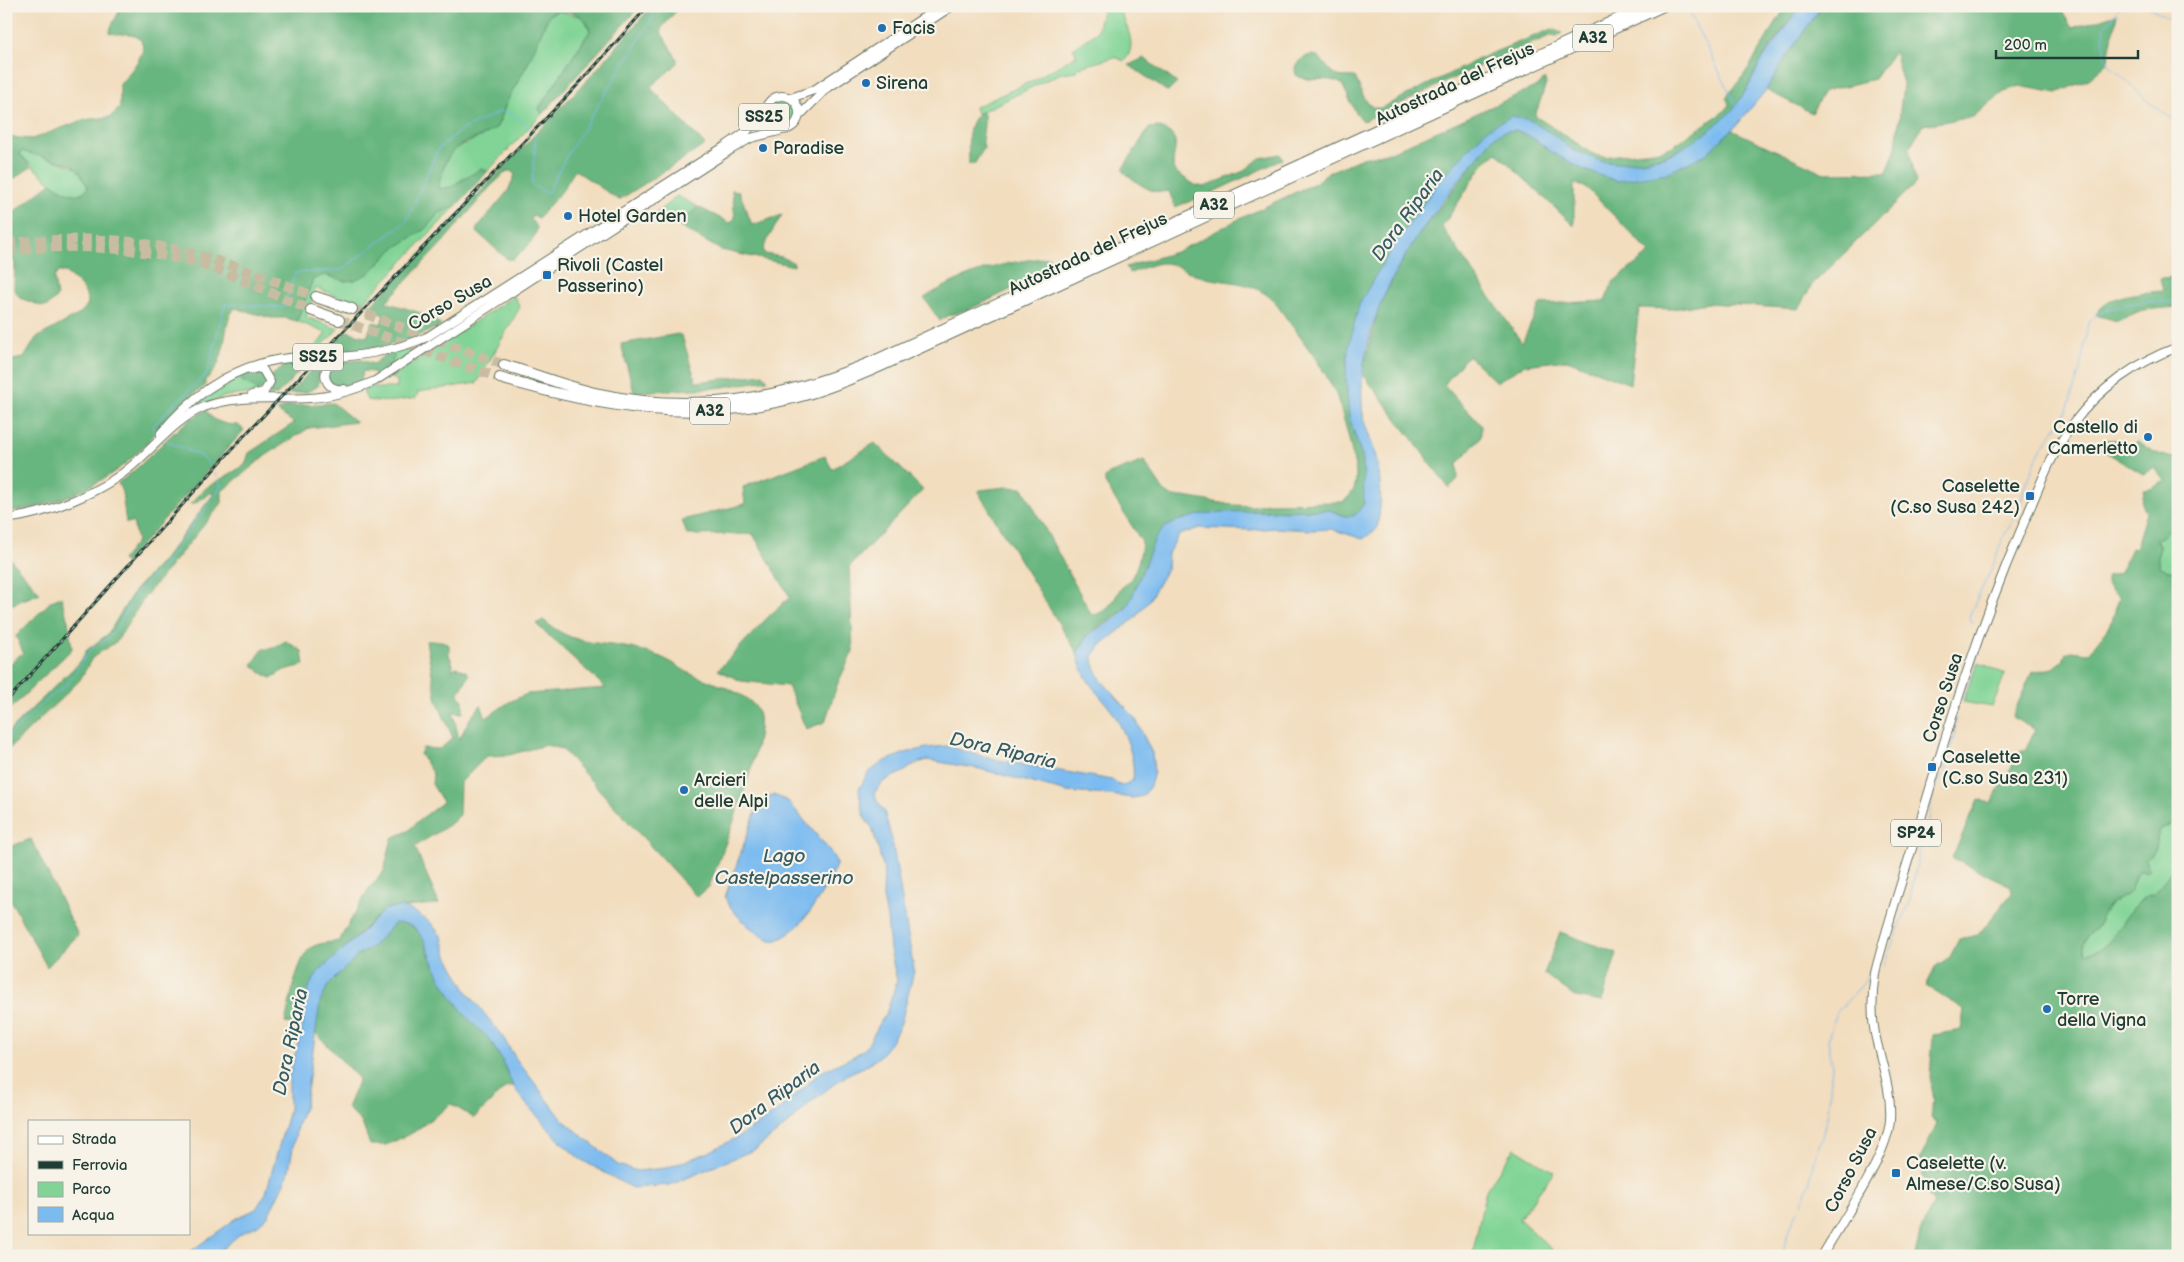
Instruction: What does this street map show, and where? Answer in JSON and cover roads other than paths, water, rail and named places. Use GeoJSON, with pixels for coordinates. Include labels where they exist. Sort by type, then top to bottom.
{"type":"FeatureCollection","features":[{"type":"Feature","properties":{"kind":"highway","name":"Autostrada del Frejus"},"geometry":{"type":"LineString","coordinates":[[500,378],[584,400],[662,411],[694,412],[743,408],[802,396],[883,365],[1522,67],[1646,6]]}},
{"type":"Feature","properties":{"kind":"highway","name":"Autostrada del Frejus"},"geometry":{"type":"LineString","coordinates":[[504,365],[594,392],[623,398],[679,404],[764,397],[817,383],[891,354],[1522,67],[1664,6]]}},
{"type":"Feature","properties":{"kind":"highway"},"geometry":{"type":"LineString","coordinates":[[316,296],[352,309]]}},
{"type":"Feature","properties":{"kind":"highway"},"geometry":{"type":"LineString","coordinates":[[311,310],[339,320]]}},
{"type":"Feature","properties":{"kind":"main road","name":"SS25"},"geometry":{"type":"LineString","coordinates":[[740,140],[764,112],[766,106],[773,98],[783,96],[791,98],[814,90],[941,6]]}},
{"type":"Feature","properties":{"kind":"main road","name":"SS25"},"geometry":{"type":"LineString","coordinates":[[799,116],[826,89],[952,6]]}},
{"type":"Feature","properties":{"kind":"main road","name":"SS25"},"geometry":{"type":"LineString","coordinates":[[740,140],[790,129],[798,121],[799,116],[797,105],[791,98]]}},
{"type":"Feature","properties":{"kind":"main road","name":"SS25"},"geometry":{"type":"LineString","coordinates":[[764,112],[764,117],[769,126],[779,131]]}},
{"type":"Feature","properties":{"kind":"main road","name":"Corso Susa"},"geometry":{"type":"LineString","coordinates":[[141,458],[167,425],[193,400],[222,380],[252,366],[278,360],[372,353],[416,342],[439,330],[740,140]]}},
{"type":"Feature","properties":{"kind":"main road","name":"Corso Susa"},"geometry":{"type":"LineString","coordinates":[[6,519],[38,514],[60,506],[111,480],[141,458],[187,416],[219,402],[321,397],[366,385],[398,368],[740,140]]}},
{"type":"Feature","properties":{"kind":"main road","name":"Corso Susa"},"geometry":{"type":"LineString","coordinates":[[1822,1256],[1876,1162],[1890,1127],[1888,1087],[1875,1033],[1873,1011],[1876,973],[1954,706],[1997,587],[2055,454],[2072,425],[2110,385],[2145,362],[2178,347]]}},
{"type":"Feature","properties":{"kind":"main road"},"geometry":{"type":"LineString","coordinates":[[366,385],[358,384],[343,389],[335,389],[327,383],[325,372],[328,365],[332,362],[361,358],[372,353]]}},
{"type":"Feature","properties":{"kind":"main road"},"geometry":{"type":"LineString","coordinates":[[219,402],[232,397],[260,394],[267,390],[270,382],[265,372],[257,368],[222,380]]}},
{"type":"Feature","properties":{"kind":"water"},"geometry":{"type":"Polygon","coordinates":[[[1800,6],[1822,6],[1785,58],[1766,90],[1737,125],[1706,154],[1667,173],[1617,181],[1584,170],[1553,153],[1533,138],[1516,130],[1505,131],[1494,137],[1447,196],[1403,259],[1385,293],[1372,328],[1364,365],[1362,409],[1377,460],[1380,480],[1380,509],[1377,529],[1363,539],[1331,529],[1275,528],[1251,530],[1199,528],[1179,535],[1168,553],[1167,569],[1148,602],[1134,619],[1102,644],[1093,656],[1094,665],[1101,680],[1135,718],[1152,753],[1154,772],[1150,786],[1143,796],[1132,798],[1067,792],[980,769],[927,760],[915,764],[884,781],[874,793],[884,811],[892,840],[914,971],[901,1023],[891,1042],[879,1057],[833,1085],[756,1149],[670,1185],[632,1188],[580,1159],[563,1144],[527,1105],[513,1086],[503,1062],[490,1040],[467,1017],[440,978],[424,940],[416,929],[407,924],[395,923],[372,947],[358,955],[328,985],[320,1002],[305,1105],[297,1126],[288,1175],[268,1216],[258,1225],[240,1234],[214,1256],[184,1256],[237,1218],[256,1209],[266,1193],[289,1110],[289,1077],[303,1025],[303,1010],[310,985],[319,971],[385,909],[400,907],[413,911],[431,923],[442,937],[447,956],[466,990],[563,1120],[618,1165],[637,1171],[666,1168],[707,1153],[740,1136],[779,1110],[819,1073],[866,1048],[887,1011],[897,981],[890,949],[883,898],[884,870],[872,827],[865,819],[861,804],[859,789],[868,773],[883,762],[905,753],[947,746],[992,759],[1112,780],[1123,786],[1133,780],[1133,762],[1124,734],[1111,710],[1086,677],[1077,653],[1089,634],[1116,618],[1126,608],[1155,539],[1164,528],[1177,521],[1203,514],[1223,512],[1329,510],[1345,516],[1354,516],[1364,504],[1363,460],[1349,417],[1346,375],[1348,350],[1359,305],[1396,242],[1441,179],[1487,129],[1512,116],[1530,120],[1573,150],[1600,161],[1616,163],[1642,161],[1663,157],[1677,151],[1705,134],[1733,110],[1750,84],[1759,65],[1800,6]]]}},
{"type":"Feature","properties":{"kind":"water","name":"Lago Castelpasserino"},"geometry":{"type":"Polygon","coordinates":[[[774,795],[788,801],[830,851],[837,863],[820,897],[803,920],[784,937],[773,941],[760,935],[745,923],[732,910],[725,897],[759,802],[767,796],[774,795]]]}},
{"type":"Feature","properties":{"kind":"waterway"},"geometry":{"type":"LineString","coordinates":[[536,135],[532,185],[547,193],[566,157],[660,6]]}},
{"type":"Feature","properties":{"kind":"waterway"},"geometry":{"type":"LineString","coordinates":[[1686,6],[1736,105]]}},
{"type":"Feature","properties":{"kind":"waterway"},"geometry":{"type":"LineString","coordinates":[[2120,6],[2105,27],[2104,54],[2109,64],[2150,103],[2178,123]]}},
{"type":"Feature","properties":{"kind":"waterway"},"geometry":{"type":"LineString","coordinates":[[2148,6],[2170,19],[2178,29]]}},
{"type":"Feature","properties":{"kind":"waterway"},"geometry":{"type":"LineString","coordinates":[[153,431],[153,426],[207,374],[225,304],[284,307],[295,273],[341,270],[406,222],[438,149],[461,130],[499,112],[508,112],[516,116],[530,128]]}},
{"type":"Feature","properties":{"kind":"waterway"},"geometry":{"type":"LineString","coordinates":[[1972,624],[1969,618],[1971,612],[1994,563],[2002,540],[2019,509],[2024,488],[2039,453],[2067,410],[2080,370],[2088,324],[2095,316],[2117,306],[2156,301],[2178,302]]}},
{"type":"Feature","properties":{"kind":"waterway"},"geometry":{"type":"LineString","coordinates":[[167,441],[203,457],[210,466]]}},
{"type":"Feature","properties":{"kind":"waterway"},"geometry":{"type":"LineString","coordinates":[[214,472],[217,477]]}},
{"type":"Feature","properties":{"kind":"waterway"},"geometry":{"type":"LineString","coordinates":[[6,738],[35,710],[67,684],[90,650],[108,638],[116,629],[137,592],[164,565],[221,487],[219,479]]}},
{"type":"Feature","properties":{"kind":"waterway"},"geometry":{"type":"LineString","coordinates":[[1962,700],[1982,642]]}},
{"type":"Feature","properties":{"kind":"waterway"},"geometry":{"type":"LineString","coordinates":[[1883,966],[1909,904],[1919,852],[1928,832],[1934,790],[1946,771],[1955,732],[1956,717]]}},
{"type":"Feature","properties":{"kind":"waterway"},"geometry":{"type":"LineString","coordinates":[[1802,1203],[1828,1113],[1832,1066],[1828,1039],[1834,1018],[1837,1012],[1861,986],[1871,970]]}},
{"type":"Feature","properties":{"kind":"waterway"},"geometry":{"type":"LineString","coordinates":[[1783,1256],[1786,1237],[1798,1210]]}},
{"type":"Feature","properties":{"kind":"tunnel"},"geometry":{"type":"LineString","coordinates":[[6,243],[92,240],[146,244],[220,262],[316,297]]}},
{"type":"Feature","properties":{"kind":"tunnel"},"geometry":{"type":"LineString","coordinates":[[6,251],[33,248],[88,247],[144,252],[172,257],[224,272],[311,310]]}},
{"type":"Feature","properties":{"kind":"tunnel"},"geometry":{"type":"LineString","coordinates":[[352,309],[504,365]]}},
{"type":"Feature","properties":{"kind":"tunnel"},"geometry":{"type":"LineString","coordinates":[[339,320],[500,378]]}},
{"type":"Feature","properties":{"kind":"railway"},"geometry":{"type":"LineString","coordinates":[[6,702],[243,437],[588,74],[648,6]]}},
{"type":"Feature","properties":{"kind":"place","name":"Facis"},"geometry":{"type":"Point","coordinates":[882,28]}},
{"type":"Feature","properties":{"kind":"place","name":"Sirena"},"geometry":{"type":"Point","coordinates":[866,83]}},
{"type":"Feature","properties":{"kind":"place","name":"Paradise"},"geometry":{"type":"Point","coordinates":[763,148]}},
{"type":"Feature","properties":{"kind":"place","name":"Hotel Garden"},"geometry":{"type":"Point","coordinates":[568,216]}},
{"type":"Feature","properties":{"kind":"place","name":"Rivoli (Castel Passerino)"},"geometry":{"type":"Point","coordinates":[547,275]}},
{"type":"Feature","properties":{"kind":"place","name":"Castello di Camerletto"},"geometry":{"type":"Point","coordinates":[2148,437]}},
{"type":"Feature","properties":{"kind":"place","name":"Caselette (C.so Susa 242)"},"geometry":{"type":"Point","coordinates":[2030,496]}},
{"type":"Feature","properties":{"kind":"place","name":"Caselette (C.so Susa 231)"},"geometry":{"type":"Point","coordinates":[1932,767]}},
{"type":"Feature","properties":{"kind":"place","name":"Arcieri delle Alpi"},"geometry":{"type":"Point","coordinates":[684,790]}},
{"type":"Feature","properties":{"kind":"place","name":"Torre della Vigna"},"geometry":{"type":"Point","coordinates":[2047,1009]}},
{"type":"Feature","properties":{"kind":"place","name":"Caselette (v. Almese/C.so Susa)"},"geometry":{"type":"Point","coordinates":[1896,1173]}},
{"type":"Feature","properties":{"kind":"water label","name":"Dora Riparia"},"geometry":{"type":"Point","coordinates":[1408,215]}},
{"type":"Feature","properties":{"kind":"water label","name":"Dora Riparia"},"geometry":{"type":"Point","coordinates":[1003,751]}},
{"type":"Feature","properties":{"kind":"water label","name":"Dora Riparia"},"geometry":{"type":"Point","coordinates":[291,1042]}},
{"type":"Feature","properties":{"kind":"water label","name":"Dora Riparia"},"geometry":{"type":"Point","coordinates":[775,1098]}}]}
